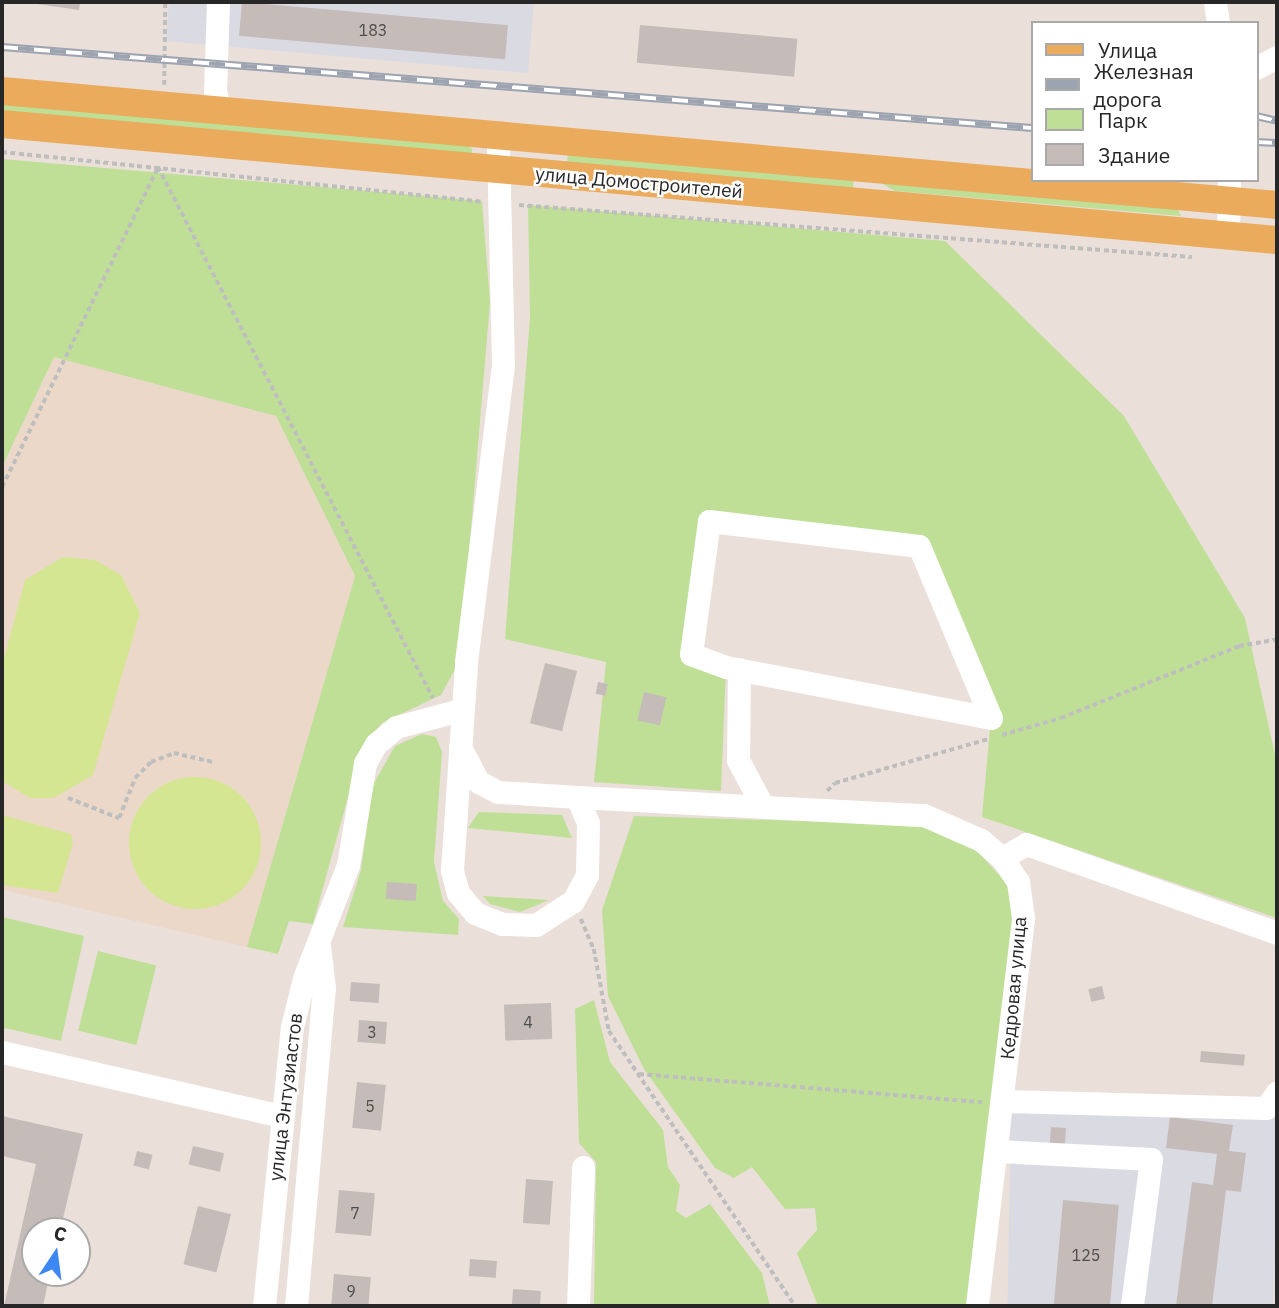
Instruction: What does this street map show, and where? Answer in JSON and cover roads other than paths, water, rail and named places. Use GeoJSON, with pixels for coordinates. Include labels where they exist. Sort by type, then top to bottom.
{"type":"FeatureCollection","features":[{"type":"Feature","properties":{"kind":"main road","name":"улица Домостроителей"},"geometry":{"type":"LineString","coordinates":[[2,91],[498,136],[1030,175]]}},
{"type":"Feature","properties":{"kind":"main road","name":"улица Домостроителей"},"geometry":{"type":"LineString","coordinates":[[2,124],[1277,240]]}},
{"type":"Feature","properties":{"kind":"main road","name":"улица Домостроителей"},"geometry":{"type":"LineString","coordinates":[[1122,182],[1230,190],[1277,205]]}},
{"type":"Feature","properties":{"kind":"street"},"geometry":{"type":"LineString","coordinates":[[218,2],[215,92],[220,111]]}},
{"type":"Feature","properties":{"kind":"street"},"geometry":{"type":"LineString","coordinates":[[1215,2],[1218,21]]}},
{"type":"Feature","properties":{"kind":"street"},"geometry":{"type":"LineString","coordinates":[[1258,67],[1277,57]]}},
{"type":"Feature","properties":{"kind":"street"},"geometry":{"type":"LineString","coordinates":[[498,136],[503,365],[451,711],[460,747],[452,870],[458,892],[475,912],[502,923],[536,925],[573,901],[587,875],[588,823],[577,797]]}},
{"type":"Feature","properties":{"kind":"street"},"geometry":{"type":"LineString","coordinates":[[1228,237],[1230,190]]}},
{"type":"Feature","properties":{"kind":"street"},"geometry":{"type":"LineString","coordinates":[[709,521],[919,547],[991,718],[739,669],[691,654],[709,521]]}},
{"type":"Feature","properties":{"kind":"street"},"geometry":{"type":"LineString","coordinates":[[739,669],[738,760],[762,805]]}},
{"type":"Feature","properties":{"kind":"street","name":"улица Энтузиастов"},"geometry":{"type":"LineString","coordinates":[[264,1306],[292,1027],[348,865],[365,763],[376,744],[396,727],[451,711]]}},
{"type":"Feature","properties":{"kind":"street","name":"Кедровая улица"},"geometry":{"type":"LineString","coordinates":[[460,747],[479,782],[498,792],[811,807],[924,816],[981,840],[1002,858],[1018,882],[1023,919],[977,1306]]}},
{"type":"Feature","properties":{"kind":"street"},"geometry":{"type":"LineString","coordinates":[[1002,858],[1026,844],[1277,933]]}},
{"type":"Feature","properties":{"kind":"street"},"geometry":{"type":"LineString","coordinates":[[296,1306],[324,988],[319,946]]}},
{"type":"Feature","properties":{"kind":"street"},"geometry":{"type":"LineString","coordinates":[[2,1052],[281,1116]]}},
{"type":"Feature","properties":{"kind":"street"},"geometry":{"type":"LineString","coordinates":[[1002,1101],[1266,1108],[1277,1093]]}},
{"type":"Feature","properties":{"kind":"street"},"geometry":{"type":"LineString","coordinates":[[997,1152],[1152,1159],[1132,1306]]}},
{"type":"Feature","properties":{"kind":"street"},"geometry":{"type":"LineString","coordinates":[[579,1306],[583,1167]]}},
{"type":"Feature","properties":{"kind":"street"},"geometry":{"type":"LineString","coordinates":[[272,1223],[305,1225]]}},
{"type":"Feature","properties":{"kind":"railway"},"geometry":{"type":"LineString","coordinates":[[2,47],[1030,128]]}},
{"type":"Feature","properties":{"kind":"railway"},"geometry":{"type":"LineString","coordinates":[[1258,116],[1277,121]]}},
{"type":"Feature","properties":{"kind":"railway"},"geometry":{"type":"LineString","coordinates":[[1258,142],[1277,143]]}}]}
